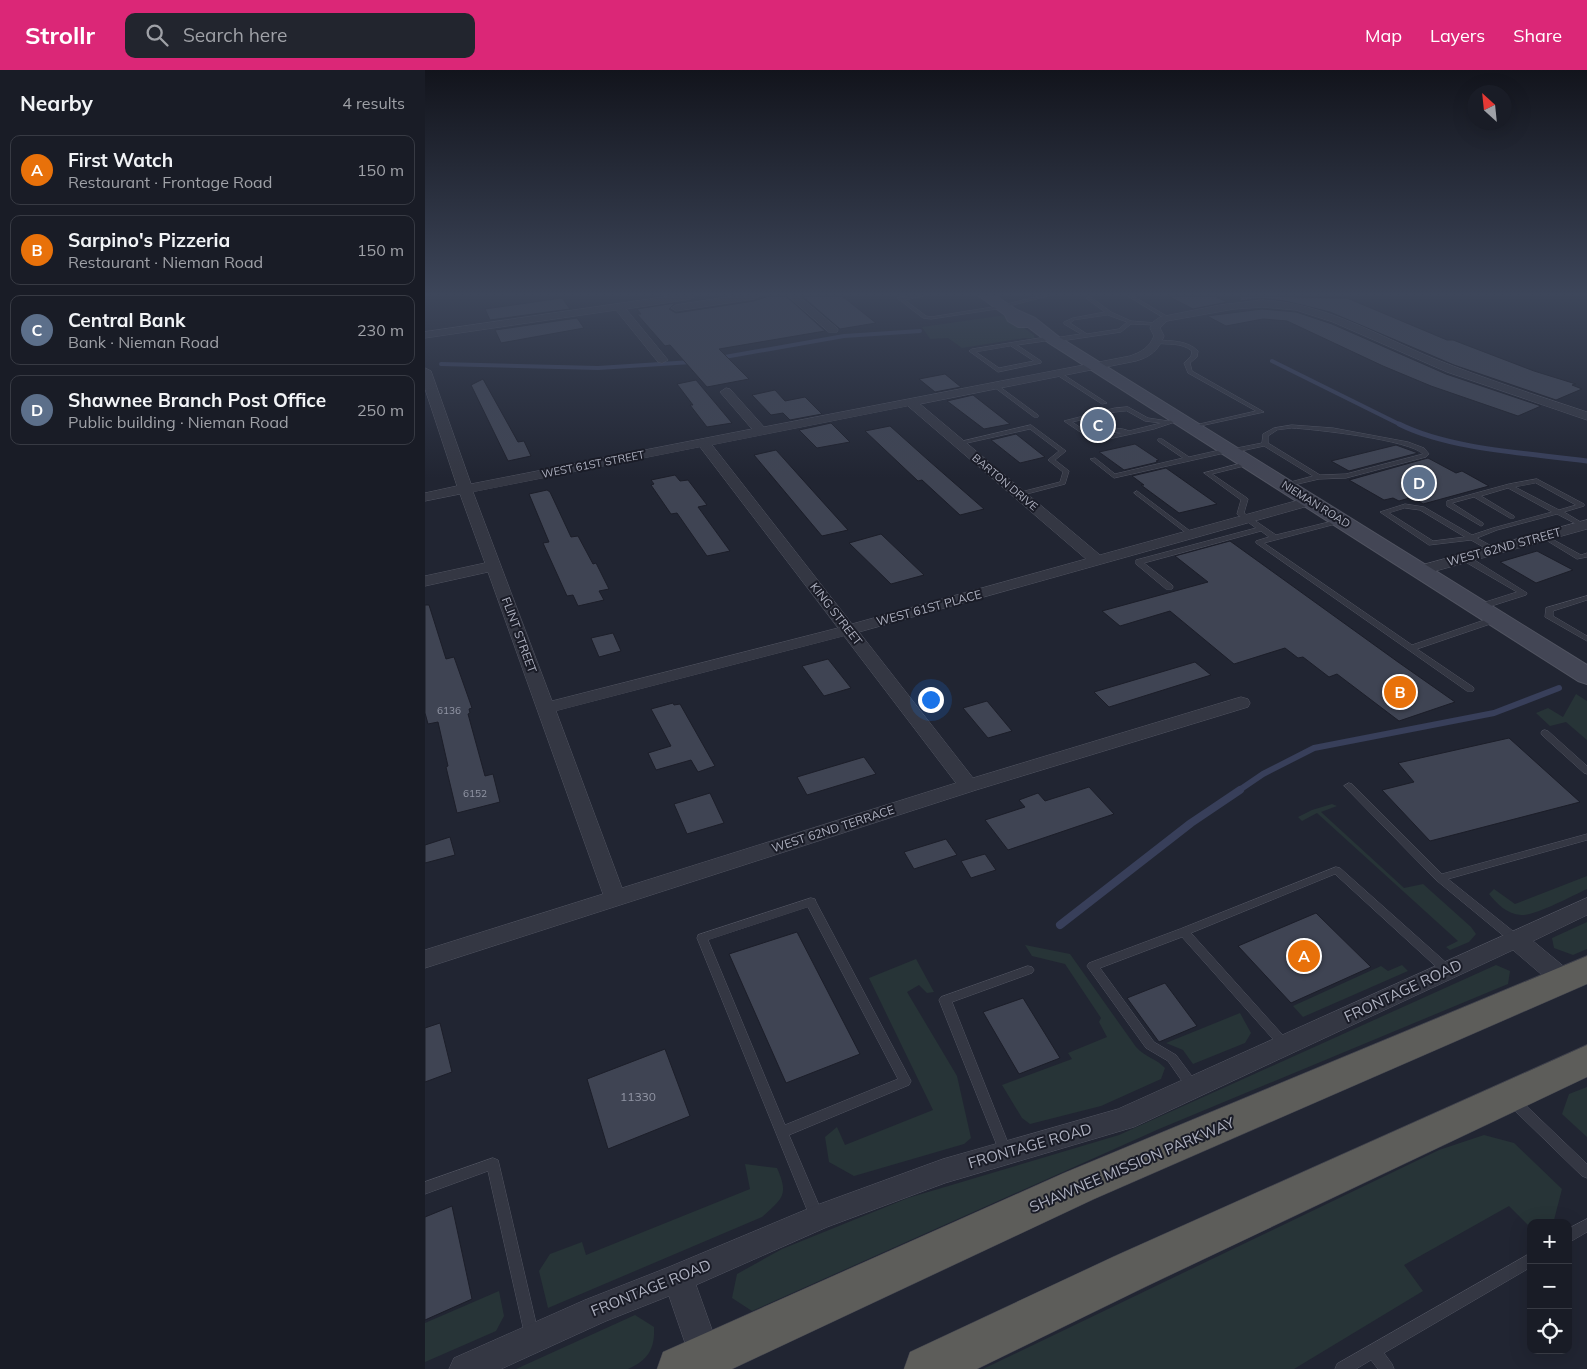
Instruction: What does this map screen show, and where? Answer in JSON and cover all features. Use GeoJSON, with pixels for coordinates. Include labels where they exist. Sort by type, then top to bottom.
{"type":"FeatureCollection","features":[{"type":"Feature","properties":{"kind":"highway","name":"SHAWNEE MISSION PARKWAY"},"geometry":{"type":"LineString","coordinates":[[699,1365],[1079,1186],[1575,975]]}},
{"type":"Feature","properties":{"kind":"highway"},"geometry":{"type":"LineString","coordinates":[[927,1369],[1131,1271],[1587,1060]]}},
{"type":"Feature","properties":{"kind":"main road","name":"NIEMAN ROAD"},"geometry":{"type":"LineString","coordinates":[[1082,357],[1180,423],[1230,450],[1586,674]]}},
{"type":"Feature","properties":{"kind":"street"},"geometry":{"type":"LineString","coordinates":[[659,357],[662,360]]}},
{"type":"Feature","properties":{"kind":"street"},"geometry":{"type":"LineString","coordinates":[[1097,366],[1141,357]]}},
{"type":"Feature","properties":{"kind":"street"},"geometry":{"type":"LineString","coordinates":[[1419,357],[1587,416]]}},
{"type":"Feature","properties":{"kind":"street","name":"WEST 61ST STREET"},"geometry":{"type":"LineString","coordinates":[[425,497],[1097,366]]}},
{"type":"Feature","properties":{"kind":"street","name":"FLINT STREET"},"geometry":{"type":"LineString","coordinates":[[425,371],[432,409],[466,489],[615,898]]}},
{"type":"Feature","properties":{"kind":"street"},"geometry":{"type":"LineString","coordinates":[[726,392],[761,431]]}},
{"type":"Feature","properties":{"kind":"street","name":"BARTON DRIVE"},"geometry":{"type":"LineString","coordinates":[[911,403],[1098,561]]}},
{"type":"Feature","properties":{"kind":"street","name":"KING STREET"},"geometry":{"type":"LineString","coordinates":[[703,442],[969,786]]}},
{"type":"Feature","properties":{"kind":"street","name":"WEST 61ST PLACE"},"geometry":{"type":"LineString","coordinates":[[547,708],[849,630],[1310,501]]}},
{"type":"Feature","properties":{"kind":"street","name":"WEST 62ND STREET"},"geometry":{"type":"LineString","coordinates":[[1421,570],[1584,526]]}},
{"type":"Feature","properties":{"kind":"street"},"geometry":{"type":"LineString","coordinates":[[425,581],[494,566]]}},
{"type":"Feature","properties":{"kind":"street","name":"WEST 62ND TERRACE"},"geometry":{"type":"LineString","coordinates":[[425,959],[969,786],[1241,702]]}},
{"type":"Feature","properties":{"kind":"street","name":"FRONTAGE ROAD"},"geometry":{"type":"LineString","coordinates":[[465,1369],[596,1310],[678,1278],[817,1218],[943,1171],[1124,1119],[1587,906]]}},
{"type":"Feature","properties":{"kind":"street"},"geometry":{"type":"LineString","coordinates":[[1515,939],[1575,975]]}},
{"type":"Feature","properties":{"kind":"street"},"geometry":{"type":"LineString","coordinates":[[678,1278],[699,1365]]}},
{"type":"Feature","properties":{"kind":"lane"},"geometry":{"type":"LineString","coordinates":[[980,357],[998,370],[1039,362],[1031,357]]}},
{"type":"Feature","properties":{"kind":"lane"},"geometry":{"type":"LineString","coordinates":[[1180,423],[1147,420],[1127,409],[1067,421],[1095,440],[1180,423],[1261,412],[1190,372],[1187,364],[1194,357]]}},
{"type":"Feature","properties":{"kind":"lane"},"geometry":{"type":"LineString","coordinates":[[1059,374],[1104,403]]}},
{"type":"Feature","properties":{"kind":"lane"},"geometry":{"type":"LineString","coordinates":[[995,386],[1036,416]]}},
{"type":"Feature","properties":{"kind":"lane"},"geometry":{"type":"LineString","coordinates":[[1265,444],[1265,435],[1271,430],[1298,425],[1408,444],[1422,450],[1426,454],[1346,476],[1319,477],[1285,485]]}},
{"type":"Feature","properties":{"kind":"lane"},"geometry":{"type":"LineString","coordinates":[[958,443],[1031,427],[1063,451],[1051,460],[1065,472],[1063,483],[1019,494]]}},
{"type":"Feature","properties":{"kind":"lane"},"geometry":{"type":"LineString","coordinates":[[1106,430],[1132,432]]}},
{"type":"Feature","properties":{"kind":"lane"},"geometry":{"type":"LineString","coordinates":[[1084,432],[1095,432]]}},
{"type":"Feature","properties":{"kind":"lane"},"geometry":{"type":"LineString","coordinates":[[1160,440],[1188,459]]}},
{"type":"Feature","properties":{"kind":"lane"},"geometry":{"type":"LineString","coordinates":[[1093,460],[1114,476],[1265,444],[1319,477]]}},
{"type":"Feature","properties":{"kind":"lane"},"geometry":{"type":"LineString","coordinates":[[1250,463],[1207,473],[1245,498],[1240,514],[1275,538]]}},
{"type":"Feature","properties":{"kind":"lane"},"geometry":{"type":"LineString","coordinates":[[1481,524],[1449,504],[1449,502],[1509,486],[1537,481],[1582,504],[1495,529],[1471,538],[1432,543],[1383,512],[1405,506],[1421,508],[1471,538],[1492,550]]}},
{"type":"Feature","properties":{"kind":"lane"},"geometry":{"type":"LineString","coordinates":[[1509,486],[1584,526]]}},
{"type":"Feature","properties":{"kind":"lane"},"geometry":{"type":"LineString","coordinates":[[1137,493],[1192,535]]}},
{"type":"Feature","properties":{"kind":"lane"},"geometry":{"type":"LineString","coordinates":[[1475,495],[1512,517]]}},
{"type":"Feature","properties":{"kind":"lane"},"geometry":{"type":"LineString","coordinates":[[1341,521],[1258,542],[1470,689]]}},
{"type":"Feature","properties":{"kind":"lane"},"geometry":{"type":"LineString","coordinates":[[1169,587],[1139,562],[1262,529]]}},
{"type":"Feature","properties":{"kind":"lane"},"geometry":{"type":"LineString","coordinates":[[1543,536],[1580,557],[1587,555]]}},
{"type":"Feature","properties":{"kind":"lane"},"geometry":{"type":"LineString","coordinates":[[1465,558],[1523,593],[1479,608]]}},
{"type":"Feature","properties":{"kind":"lane"},"geometry":{"type":"LineString","coordinates":[[1587,598],[1549,610],[1549,617],[1587,639]]}},
{"type":"Feature","properties":{"kind":"lane"},"geometry":{"type":"LineString","coordinates":[[1411,648],[1496,618]]}},
{"type":"Feature","properties":{"kind":"lane"},"geometry":{"type":"LineString","coordinates":[[1545,733],[1587,771]]}},
{"type":"Feature","properties":{"kind":"lane"},"geometry":{"type":"LineString","coordinates":[[1349,786],[1440,878],[1515,939]]}},
{"type":"Feature","properties":{"kind":"lane"},"geometry":{"type":"LineString","coordinates":[[1440,878],[1587,836]]}},
{"type":"Feature","properties":{"kind":"lane"},"geometry":{"type":"LineString","coordinates":[[1193,1087],[1172,1058],[1150,1046],[1093,966],[1184,932],[1336,870],[1447,970]]}},
{"type":"Feature","properties":{"kind":"lane"},"geometry":{"type":"LineString","coordinates":[[782,1132],[905,1081],[811,902],[702,938],[817,1218]]}},
{"type":"Feature","properties":{"kind":"lane"},"geometry":{"type":"LineString","coordinates":[[1184,932],[1285,1045]]}},
{"type":"Feature","properties":{"kind":"lane"},"geometry":{"type":"LineString","coordinates":[[1006,1153],[945,1000],[1028,970]]}},
{"type":"Feature","properties":{"kind":"lane"},"geometry":{"type":"LineString","coordinates":[[1510,1097],[1587,1172]]}},
{"type":"Feature","properties":{"kind":"lane"},"geometry":{"type":"LineString","coordinates":[[425,1188],[493,1164],[532,1339]]}},
{"type":"Feature","properties":{"kind":"lane"},"geometry":{"type":"LineString","coordinates":[[1572,1235],[1587,1226]]}},
{"type":"Feature","properties":{"kind":"lane"},"geometry":{"type":"LineString","coordinates":[[1342,1369],[1527,1261]]}},
{"type":"Feature","properties":{"kind":"lane"},"geometry":{"type":"LineString","coordinates":[[1373,1351],[1387,1369]]}},
{"type":"Feature","properties":{"kind":"shaded area"},"geometry":{"type":"Polygon","coordinates":[[[1576,694],[1587,701],[1587,740],[1566,722],[1550,726],[1536,713],[1548,708],[1563,717],[1576,694]]]}},
{"type":"Feature","properties":{"kind":"shaded area"},"geometry":{"type":"Polygon","coordinates":[[[1332,804],[1337,806],[1321,812],[1404,888],[1423,884],[1471,927],[1476,934],[1469,942],[1450,950],[1446,947],[1458,941],[1317,813],[1302,821],[1298,817],[1312,810],[1332,804]]]}},
{"type":"Feature","properties":{"kind":"shaded area"},"geometry":{"type":"Polygon","coordinates":[[[1587,876],[1587,889],[1554,905],[1527,914],[1521,915],[1507,911],[1489,894],[1494,889],[1515,904],[1587,876]]]}},
{"type":"Feature","properties":{"kind":"shaded area"},"geometry":{"type":"Polygon","coordinates":[[[1587,922],[1587,949],[1573,955],[1554,948],[1552,938],[1587,922]]]}},
{"type":"Feature","properties":{"kind":"shaded area"},"geometry":{"type":"Polygon","coordinates":[[[1025,945],[1070,954],[1136,1047],[1165,1068],[1161,1079],[1101,1106],[1030,1124],[1022,1118],[1002,1085],[1072,1059],[1068,1053],[1107,1037],[1099,1022],[1101,1018],[1065,964],[1032,956],[1025,945]]]}},
{"type":"Feature","properties":{"kind":"shaded area"},"geometry":{"type":"Polygon","coordinates":[[[916,959],[934,992],[927,993],[919,985],[907,992],[957,1076],[971,1138],[964,1144],[854,1176],[829,1162],[825,1137],[837,1127],[845,1145],[933,1110],[869,978],[916,959]]]}},
{"type":"Feature","properties":{"kind":"shaded area"},"geometry":{"type":"Polygon","coordinates":[[[1402,965],[1408,971],[1303,1017],[1293,1006],[1381,966],[1388,971],[1402,965]]]}},
{"type":"Feature","properties":{"kind":"shaded area"},"geometry":{"type":"Polygon","coordinates":[[[1496,965],[1510,971],[1508,984],[1159,1129],[752,1311],[732,1298],[737,1274],[782,1249],[908,1198],[1119,1135],[1496,965]]]}},
{"type":"Feature","properties":{"kind":"shaded area"},"geometry":{"type":"Polygon","coordinates":[[[1240,1013],[1251,1033],[1245,1043],[1193,1064],[1183,1050],[1166,1043],[1240,1013]]]}},
{"type":"Feature","properties":{"kind":"shaded area"},"geometry":{"type":"Polygon","coordinates":[[[1587,1087],[1587,1137],[1562,1114],[1569,1094],[1587,1087]]]}},
{"type":"Feature","properties":{"kind":"shaded area"},"geometry":{"type":"Polygon","coordinates":[[[1484,1135],[1514,1143],[1562,1189],[1554,1219],[1527,1219],[1527,1224],[1509,1206],[1404,1265],[1423,1291],[1294,1369],[983,1369],[1439,1150],[1484,1135]]]}},
{"type":"Feature","properties":{"kind":"shaded area"},"geometry":{"type":"Polygon","coordinates":[[[745,1164],[777,1168],[781,1177],[783,1184],[782,1196],[762,1217],[548,1308],[539,1271],[550,1254],[582,1242],[586,1255],[750,1189],[745,1164]]]}},
{"type":"Feature","properties":{"kind":"shaded area"},"geometry":{"type":"Polygon","coordinates":[[[499,1291],[504,1316],[496,1331],[425,1362],[425,1323],[499,1291]]]}},
{"type":"Feature","properties":{"kind":"shaded area"},"geometry":{"type":"Polygon","coordinates":[[[635,1315],[654,1327],[654,1335],[649,1353],[635,1366],[628,1369],[516,1369],[635,1315]]]}},
{"type":"Feature","properties":{"kind":"building"},"geometry":{"type":"Polygon","coordinates":[[[680,357],[727,357],[749,379],[707,387],[680,357]]]}},
{"type":"Feature","properties":{"kind":"building"},"geometry":{"type":"Polygon","coordinates":[[[1363,357],[1406,357],[1446,374],[1541,406],[1518,416],[1431,386],[1363,357]]]}},
{"type":"Feature","properties":{"kind":"building"},"geometry":{"type":"Polygon","coordinates":[[[1434,357],[1496,357],[1576,384],[1572,385],[1582,389],[1556,400],[1434,357]]]}},
{"type":"Feature","properties":{"kind":"building"},"geometry":{"type":"Polygon","coordinates":[[[945,374],[961,387],[935,392],[919,379],[945,374]]]}},
{"type":"Feature","properties":{"kind":"building"},"geometry":{"type":"Polygon","coordinates":[[[483,379],[518,442],[524,441],[531,456],[508,461],[471,385],[483,379]]]}},
{"type":"Feature","properties":{"kind":"building"},"geometry":{"type":"Polygon","coordinates":[[[696,380],[732,423],[707,427],[677,384],[696,380]]]}},
{"type":"Feature","properties":{"kind":"building"},"geometry":{"type":"Polygon","coordinates":[[[775,390],[785,401],[805,397],[822,414],[790,420],[783,413],[771,415],[752,395],[775,390]]]}},
{"type":"Feature","properties":{"kind":"building"},"geometry":{"type":"Polygon","coordinates":[[[973,395],[1010,424],[984,429],[947,401],[973,395]]]}},
{"type":"Feature","properties":{"kind":"building"},"geometry":{"type":"Polygon","coordinates":[[[831,423],[850,442],[817,448],[799,430],[831,423]]]}},
{"type":"Feature","properties":{"kind":"building"},"geometry":{"type":"Polygon","coordinates":[[[890,426],[984,509],[960,515],[922,480],[918,481],[865,431],[890,426]]]}},
{"type":"Feature","properties":{"kind":"building"},"geometry":{"type":"Polygon","coordinates":[[[1016,434],[1045,457],[1020,463],[991,440],[1016,434]]]}},
{"type":"Feature","properties":{"kind":"building"},"geometry":{"type":"Polygon","coordinates":[[[1135,444],[1159,460],[1156,461],[1158,462],[1124,470],[1099,452],[1135,444]]]}},
{"type":"Feature","properties":{"kind":"building"},"geometry":{"type":"Polygon","coordinates":[[[1396,445],[1418,453],[1349,471],[1331,461],[1396,445]]]}},
{"type":"Feature","properties":{"kind":"building"},"geometry":{"type":"Polygon","coordinates":[[[776,450],[848,530],[822,536],[754,455],[776,450]]]}},
{"type":"Feature","properties":{"kind":"building"},"geometry":{"type":"Polygon","coordinates":[[[1428,458],[1456,473],[1462,471],[1489,486],[1423,504],[1413,497],[1399,501],[1393,498],[1384,500],[1349,480],[1428,458]]]}},
{"type":"Feature","properties":{"kind":"building"},"geometry":{"type":"Polygon","coordinates":[[[1166,468],[1217,504],[1179,513],[1141,485],[1144,485],[1132,476],[1166,468]]]}},
{"type":"Feature","properties":{"kind":"building"},"geometry":{"type":"Polygon","coordinates":[[[675,475],[680,481],[688,480],[707,505],[698,507],[730,551],[707,556],[677,513],[671,514],[651,485],[654,484],[651,480],[675,475]]]}},
{"type":"Feature","properties":{"kind":"building"},"geometry":{"type":"Polygon","coordinates":[[[547,490],[550,492],[571,537],[578,536],[593,564],[596,563],[609,589],[599,591],[604,600],[578,606],[573,595],[567,596],[543,543],[549,542],[529,494],[547,490]]]}},
{"type":"Feature","properties":{"kind":"building"},"geometry":{"type":"Polygon","coordinates":[[[881,534],[924,575],[891,584],[849,543],[881,534]]]}},
{"type":"Feature","properties":{"kind":"building"},"geometry":{"type":"Polygon","coordinates":[[[1230,541],[1455,702],[1399,721],[1337,674],[1329,677],[1303,657],[1298,658],[1285,648],[1234,664],[1170,611],[1120,626],[1102,611],[1208,582],[1175,556],[1230,541]]]}},
{"type":"Feature","properties":{"kind":"building"},"geometry":{"type":"Polygon","coordinates":[[[1537,551],[1573,570],[1536,583],[1500,562],[1537,551]]]}},
{"type":"Feature","properties":{"kind":"building"},"geometry":{"type":"Polygon","coordinates":[[[425,605],[429,605],[446,659],[454,657],[472,708],[469,709],[470,713],[468,714],[485,776],[493,774],[500,802],[457,813],[438,722],[428,724],[425,713],[425,605]]]}},
{"type":"Feature","properties":{"kind":"building"},"geometry":{"type":"Polygon","coordinates":[[[613,633],[621,651],[599,657],[591,638],[613,633]]]}},
{"type":"Feature","properties":{"kind":"building"},"geometry":{"type":"Polygon","coordinates":[[[828,659],[851,688],[824,696],[802,666],[828,659]]]}},
{"type":"Feature","properties":{"kind":"building"},"geometry":{"type":"Polygon","coordinates":[[[1195,662],[1211,675],[1109,707],[1094,692],[1195,662]]]}},
{"type":"Feature","properties":{"kind":"building"},"geometry":{"type":"Polygon","coordinates":[[[987,701],[1012,731],[988,738],[963,708],[987,701]]]}},
{"type":"Feature","properties":{"kind":"building"},"geometry":{"type":"Polygon","coordinates":[[[673,703],[674,705],[680,704],[715,766],[698,772],[691,760],[656,770],[648,753],[671,746],[651,709],[673,703]]]}},
{"type":"Feature","properties":{"kind":"building"},"geometry":{"type":"Polygon","coordinates":[[[1509,738],[1580,802],[1430,841],[1382,790],[1414,782],[1398,763],[1509,738]]]}},
{"type":"Feature","properties":{"kind":"building"},"geometry":{"type":"Polygon","coordinates":[[[864,757],[876,774],[807,795],[797,777],[864,757]]]}},
{"type":"Feature","properties":{"kind":"building"},"geometry":{"type":"Polygon","coordinates":[[[1089,787],[1114,814],[1008,850],[985,820],[1025,807],[1019,800],[1038,793],[1045,801],[1089,787]]]}},
{"type":"Feature","properties":{"kind":"building"},"geometry":{"type":"Polygon","coordinates":[[[710,793],[724,823],[687,834],[674,804],[710,793]]]}},
{"type":"Feature","properties":{"kind":"building"},"geometry":{"type":"Polygon","coordinates":[[[450,837],[455,855],[425,863],[425,845],[450,837]]]}},
{"type":"Feature","properties":{"kind":"building"},"geometry":{"type":"Polygon","coordinates":[[[946,839],[957,855],[914,869],[904,852],[946,839]]]}},
{"type":"Feature","properties":{"kind":"building"},"geometry":{"type":"Polygon","coordinates":[[[985,854],[996,870],[971,878],[961,861],[985,854]]]}},
{"type":"Feature","properties":{"kind":"building"},"geometry":{"type":"Polygon","coordinates":[[[1316,913],[1371,967],[1291,1003],[1238,946],[1316,913]]]}},
{"type":"Feature","properties":{"kind":"building"},"geometry":{"type":"Polygon","coordinates":[[[797,932],[860,1054],[786,1083],[729,954],[797,932]]]}},
{"type":"Feature","properties":{"kind":"building"},"geometry":{"type":"Polygon","coordinates":[[[1165,983],[1197,1026],[1159,1042],[1127,998],[1165,983]]]}},
{"type":"Feature","properties":{"kind":"building"},"geometry":{"type":"Polygon","coordinates":[[[1023,998],[1060,1058],[1019,1074],[983,1012],[1023,998]]]}},
{"type":"Feature","properties":{"kind":"building"},"geometry":{"type":"Polygon","coordinates":[[[440,1023],[452,1072],[425,1082],[425,1028],[440,1023]]]}},
{"type":"Feature","properties":{"kind":"building"},"geometry":{"type":"Polygon","coordinates":[[[665,1049],[690,1116],[608,1149],[587,1079],[665,1049]]]}},
{"type":"Feature","properties":{"kind":"building"},"geometry":{"type":"Polygon","coordinates":[[[452,1206],[472,1299],[425,1320],[425,1217],[452,1206]]]}},
{"type":"Feature","properties":{"kind":"waterway"},"geometry":{"type":"LineString","coordinates":[[719,358],[727,357]]}},
{"type":"Feature","properties":{"kind":"waterway"},"geometry":{"type":"LineString","coordinates":[[1272,361],[1401,425]]}},
{"type":"Feature","properties":{"kind":"waterway"},"geometry":{"type":"LineString","coordinates":[[441,364],[598,368],[692,362]]}},
{"type":"Feature","properties":{"kind":"waterway"},"geometry":{"type":"LineString","coordinates":[[1399,424],[1442,440],[1466,445],[1587,461]]}},
{"type":"Feature","properties":{"kind":"waterway"},"geometry":{"type":"LineString","coordinates":[[1238,791],[1263,774],[1314,748],[1494,713],[1559,688]]}},
{"type":"Feature","properties":{"kind":"waterway"},"geometry":{"type":"LineString","coordinates":[[1060,925],[1191,823],[1240,790]]}},
{"type":"Feature","properties":{"kind":"place","name":"Central Bank"},"geometry":{"type":"Point","coordinates":[1098,425]}},
{"type":"Feature","properties":{"kind":"place","name":"Shawnee Branch Post Office"},"geometry":{"type":"Point","coordinates":[1419,483]}},
{"type":"Feature","properties":{"kind":"place","name":"Sarpino's Pizzeria"},"geometry":{"type":"Point","coordinates":[1400,692]}},
{"type":"Feature","properties":{"kind":"place","name":"First Watch"},"geometry":{"type":"Point","coordinates":[1304,956]}}]}
